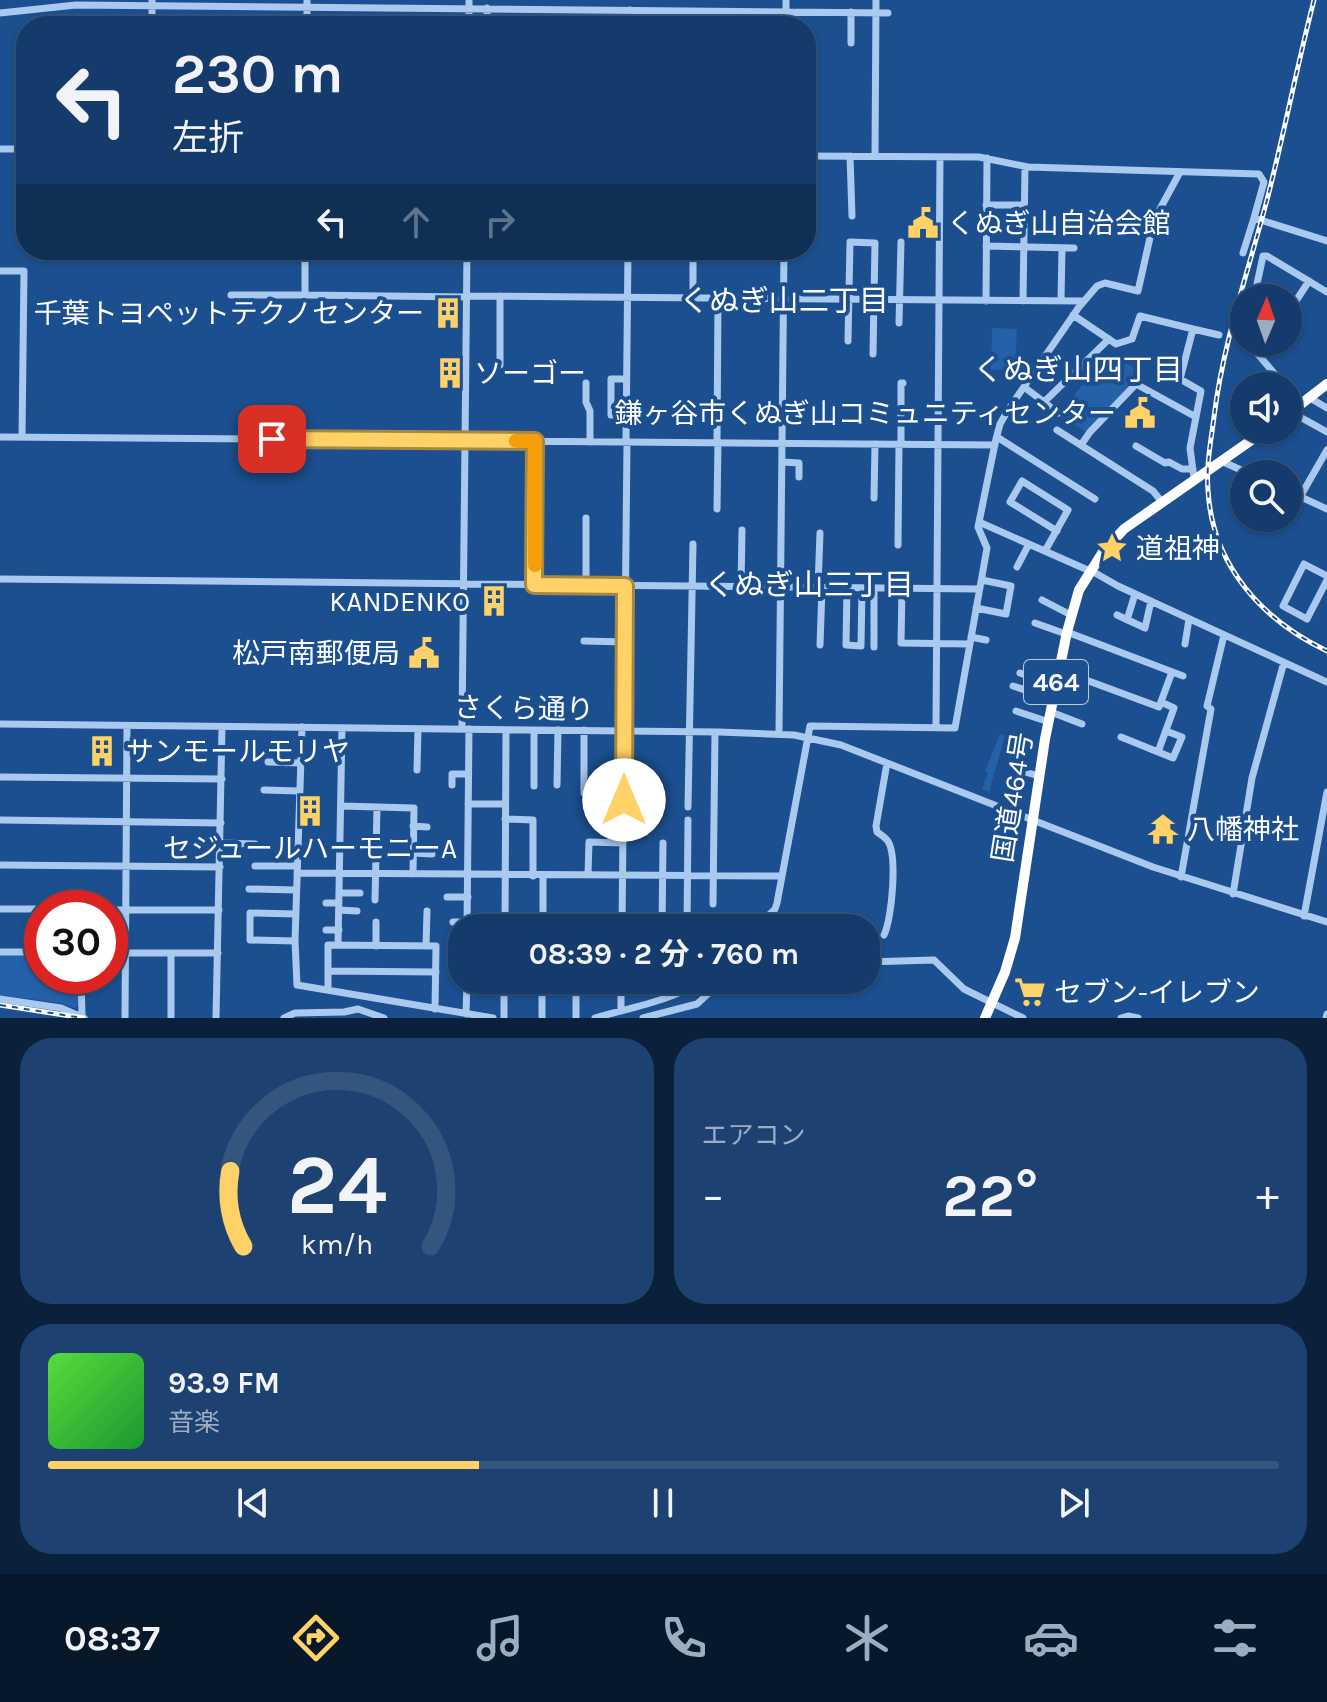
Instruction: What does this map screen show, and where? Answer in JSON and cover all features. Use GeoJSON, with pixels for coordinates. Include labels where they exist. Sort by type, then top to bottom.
{"type":"FeatureCollection","features":[{"type":"Feature","properties":{"kind":"highway"},"geometry":{"type":"LineString","coordinates":[[1302,404],[1327,384]]}},
{"type":"Feature","properties":{"kind":"highway","name":"国道464号"},"geometry":{"type":"LineString","coordinates":[[985,1018],[1005,972],[1015,938],[1053,699],[1066,633],[1079,590],[1103,552],[1124,529],[1162,502],[1193,474],[1221,461],[1246,444]]}},
{"type":"Feature","properties":{"kind":"street"},"geometry":{"type":"LineString","coordinates":[[786,0],[786,16]]}},
{"type":"Feature","properties":{"kind":"street"},"geometry":{"type":"LineString","coordinates":[[875,156],[876,0]]}},
{"type":"Feature","properties":{"kind":"street"},"geometry":{"type":"LineString","coordinates":[[0,13],[32,4],[50,3],[252,3],[469,4],[487,8],[888,13]]}},
{"type":"Feature","properties":{"kind":"street"},"geometry":{"type":"LineString","coordinates":[[487,8],[487,16]]}},
{"type":"Feature","properties":{"kind":"street"},"geometry":{"type":"LineString","coordinates":[[630,10],[630,16]]}},
{"type":"Feature","properties":{"kind":"street"},"geometry":{"type":"LineString","coordinates":[[851,12],[851,43]]}},
{"type":"Feature","properties":{"kind":"street"},"geometry":{"type":"LineString","coordinates":[[865,87],[876,87]]}},
{"type":"Feature","properties":{"kind":"street"},"geometry":{"type":"LineString","coordinates":[[816,156],[987,158],[1025,167],[1259,174],[1264,182],[1243,253]]}},
{"type":"Feature","properties":{"kind":"street"},"geometry":{"type":"LineString","coordinates":[[850,156],[852,216]]}},
{"type":"Feature","properties":{"kind":"street"},"geometry":{"type":"LineString","coordinates":[[936,727],[940,157]]}},
{"type":"Feature","properties":{"kind":"street"},"geometry":{"type":"LineString","coordinates":[[986,301],[987,158]]}},
{"type":"Feature","properties":{"kind":"street"},"geometry":{"type":"LineString","coordinates":[[1023,301],[1025,167]]}},
{"type":"Feature","properties":{"kind":"street"},"geometry":{"type":"LineString","coordinates":[[770,914],[775,909],[810,726],[955,728],[987,548],[978,527],[1000,424],[1073,315],[1101,283],[1138,291],[1154,220],[1180,172]]}},
{"type":"Feature","properties":{"kind":"street"},"geometry":{"type":"LineString","coordinates":[[986,205],[1024,205]]}},
{"type":"Feature","properties":{"kind":"street"},"geometry":{"type":"LineString","coordinates":[[1254,218],[1327,241]]}},
{"type":"Feature","properties":{"kind":"street"},"geometry":{"type":"LineString","coordinates":[[848,341],[850,242],[875,243],[873,354]]}},
{"type":"Feature","properties":{"kind":"street"},"geometry":{"type":"LineString","coordinates":[[899,323],[901,242]]}},
{"type":"Feature","properties":{"kind":"street"},"geometry":{"type":"LineString","coordinates":[[986,246],[1074,248]]}},
{"type":"Feature","properties":{"kind":"street"},"geometry":{"type":"LineString","coordinates":[[1061,301],[1062,248]]}},
{"type":"Feature","properties":{"kind":"street"},"geometry":{"type":"LineString","coordinates":[[1257,284],[1263,254],[1327,292]]}},
{"type":"Feature","properties":{"kind":"street"},"geometry":{"type":"LineString","coordinates":[[305,260],[305,295]]}},
{"type":"Feature","properties":{"kind":"street"},"geometry":{"type":"LineString","coordinates":[[467,260],[464,585],[467,914]]}},
{"type":"Feature","properties":{"kind":"street"},"geometry":{"type":"LineString","coordinates":[[622,914],[628,260]]}},
{"type":"Feature","properties":{"kind":"street"},"geometry":{"type":"LineString","coordinates":[[693,260],[693,299]]}},
{"type":"Feature","properties":{"kind":"street"},"geometry":{"type":"LineString","coordinates":[[779,733],[784,260]]}},
{"type":"Feature","properties":{"kind":"street"},"geometry":{"type":"LineString","coordinates":[[0,271],[24,271],[22,437]]}},
{"type":"Feature","properties":{"kind":"street"},"geometry":{"type":"LineString","coordinates":[[1302,292],[1309,281]]}},
{"type":"Feature","properties":{"kind":"street"},"geometry":{"type":"LineString","coordinates":[[231,295],[1086,301]]}},
{"type":"Feature","properties":{"kind":"street"},"geometry":{"type":"LineString","coordinates":[[500,296],[500,365]]}},
{"type":"Feature","properties":{"kind":"street"},"geometry":{"type":"LineString","coordinates":[[717,509],[718,299]]}},
{"type":"Feature","properties":{"kind":"street"},"geometry":{"type":"LineString","coordinates":[[1073,315],[1116,344],[1132,339],[1140,316],[1219,335]]}},
{"type":"Feature","properties":{"kind":"street"},"geometry":{"type":"LineString","coordinates":[[1193,329],[1180,379],[1201,391],[1190,448],[1193,474]]}},
{"type":"Feature","properties":{"kind":"street"},"geometry":{"type":"LineString","coordinates":[[1044,402],[1109,339]]}},
{"type":"Feature","properties":{"kind":"street"},"geometry":{"type":"LineString","coordinates":[[1260,356],[1274,372]]}},
{"type":"Feature","properties":{"kind":"street"},"geometry":{"type":"LineString","coordinates":[[626,379],[611,379],[611,415],[626,415]]}},
{"type":"Feature","properties":{"kind":"street"},"geometry":{"type":"LineString","coordinates":[[586,383],[590,442]]}},
{"type":"Feature","properties":{"kind":"street"},"geometry":{"type":"LineString","coordinates":[[898,545],[903,383]]}},
{"type":"Feature","properties":{"kind":"street"},"geometry":{"type":"LineString","coordinates":[[1081,445],[1136,384],[1196,417]]}},
{"type":"Feature","properties":{"kind":"street"},"geometry":{"type":"LineString","coordinates":[[1024,387],[1058,413]]}},
{"type":"Feature","properties":{"kind":"street"},"geometry":{"type":"LineString","coordinates":[[1302,398],[1327,408]]}},
{"type":"Feature","properties":{"kind":"street"},"geometry":{"type":"LineString","coordinates":[[1302,420],[1327,432]]}},
{"type":"Feature","properties":{"kind":"street"},"geometry":{"type":"LineString","coordinates":[[1057,430],[1153,491],[1162,502]]}},
{"type":"Feature","properties":{"kind":"street"},"geometry":{"type":"LineString","coordinates":[[0,437],[875,444],[996,441],[1095,499]]}},
{"type":"Feature","properties":{"kind":"street"},"geometry":{"type":"LineString","coordinates":[[534,585],[535,441]]}},
{"type":"Feature","properties":{"kind":"street"},"geometry":{"type":"LineString","coordinates":[[874,498],[875,444]]}},
{"type":"Feature","properties":{"kind":"street"},"geometry":{"type":"LineString","coordinates":[[1136,446],[1165,463],[1193,474]]}},
{"type":"Feature","properties":{"kind":"street"},"geometry":{"type":"LineString","coordinates":[[1302,494],[1327,450]]}},
{"type":"Feature","properties":{"kind":"street"},"geometry":{"type":"LineString","coordinates":[[1221,461],[1230,465]]}},
{"type":"Feature","properties":{"kind":"street"},"geometry":{"type":"LineString","coordinates":[[782,462],[799,463],[799,477]]}},
{"type":"Feature","properties":{"kind":"street"},"geometry":{"type":"LineString","coordinates":[[1045,551],[1057,531],[1068,510],[1022,481],[1010,502],[1057,531]]}},
{"type":"Feature","properties":{"kind":"street"},"geometry":{"type":"LineString","coordinates":[[1302,498],[1327,509]]}},
{"type":"Feature","properties":{"kind":"street"},"geometry":{"type":"LineString","coordinates":[[586,518],[586,585]]}},
{"type":"Feature","properties":{"kind":"street"},"geometry":{"type":"LineString","coordinates":[[979,522],[1327,682]]}},
{"type":"Feature","properties":{"kind":"street"},"geometry":{"type":"LineString","coordinates":[[741,587],[742,530]]}},
{"type":"Feature","properties":{"kind":"street"},"geometry":{"type":"LineString","coordinates":[[820,533],[820,645]]}},
{"type":"Feature","properties":{"kind":"street"},"geometry":{"type":"LineString","coordinates":[[688,807],[693,544]]}},
{"type":"Feature","properties":{"kind":"street"},"geometry":{"type":"LineString","coordinates":[[1017,567],[1029,544]]}},
{"type":"Feature","properties":{"kind":"street"},"geometry":{"type":"LineString","coordinates":[[1304,564],[1327,578],[1307,619],[1283,606],[1304,564]]}},
{"type":"Feature","properties":{"kind":"street"},"geometry":{"type":"LineString","coordinates":[[0,579],[979,589]]}},
{"type":"Feature","properties":{"kind":"street"},"geometry":{"type":"LineString","coordinates":[[976,608],[1006,614],[1009,600],[1011,586],[982,580]]}},
{"type":"Feature","properties":{"kind":"street"},"geometry":{"type":"LineString","coordinates":[[847,588],[846,645],[861,646],[862,588]]}},
{"type":"Feature","properties":{"kind":"street"},"geometry":{"type":"LineString","coordinates":[[874,588],[874,647]]}},
{"type":"Feature","properties":{"kind":"street"},"geometry":{"type":"LineString","coordinates":[[902,588],[901,643],[986,640]]}},
{"type":"Feature","properties":{"kind":"street"},"geometry":{"type":"LineString","coordinates":[[1127,620],[1135,594]]}},
{"type":"Feature","properties":{"kind":"street"},"geometry":{"type":"LineString","coordinates":[[1042,600],[1071,615]]}},
{"type":"Feature","properties":{"kind":"street"},"geometry":{"type":"LineString","coordinates":[[1117,615],[1145,628],[1151,601]]}},
{"type":"Feature","properties":{"kind":"street"},"geometry":{"type":"LineString","coordinates":[[1184,639],[1189,619]]}},
{"type":"Feature","properties":{"kind":"street"},"geometry":{"type":"LineString","coordinates":[[1035,623],[1183,676]]}},
{"type":"Feature","properties":{"kind":"street"},"geometry":{"type":"LineString","coordinates":[[1181,877],[1211,709],[1207,706],[1224,635]]}},
{"type":"Feature","properties":{"kind":"street"},"geometry":{"type":"LineString","coordinates":[[584,641],[625,642]]}},
{"type":"Feature","properties":{"kind":"street"},"geometry":{"type":"LineString","coordinates":[[1233,894],[1252,778],[1284,662]]}},
{"type":"Feature","properties":{"kind":"street"},"geometry":{"type":"LineString","coordinates":[[1059,670],[1159,707],[1172,672]]}},
{"type":"Feature","properties":{"kind":"street"},"geometry":{"type":"LineString","coordinates":[[1020,673],[1056,686]]}},
{"type":"Feature","properties":{"kind":"street"},"geometry":{"type":"LineString","coordinates":[[1013,686],[1053,699]]}},
{"type":"Feature","properties":{"kind":"street"},"geometry":{"type":"LineString","coordinates":[[1158,752],[1174,708],[1161,702]]}},
{"type":"Feature","properties":{"kind":"street"},"geometry":{"type":"LineString","coordinates":[[1019,714],[1082,724]]}},
{"type":"Feature","properties":{"kind":"street","name":"さくら通り"},"geometry":{"type":"LineString","coordinates":[[0,724],[689,731],[779,733],[809,737],[841,745],[1181,877],[1327,922]]}},
{"type":"Feature","properties":{"kind":"street"},"geometry":{"type":"LineString","coordinates":[[126,890],[127,726]]}},
{"type":"Feature","properties":{"kind":"street"},"geometry":{"type":"LineString","coordinates":[[216,1018],[222,727]]}},
{"type":"Feature","properties":{"kind":"street"},"geometry":{"type":"LineString","coordinates":[[302,727],[295,941],[297,985],[493,1018]]}},
{"type":"Feature","properties":{"kind":"street"},"geometry":{"type":"LineString","coordinates":[[338,945],[342,728]]}},
{"type":"Feature","properties":{"kind":"street"},"geometry":{"type":"LineString","coordinates":[[417,770],[418,729]]}},
{"type":"Feature","properties":{"kind":"street"},"geometry":{"type":"LineString","coordinates":[[505,914],[506,730]]}},
{"type":"Feature","properties":{"kind":"street"},"geometry":{"type":"LineString","coordinates":[[557,785],[558,730]]}},
{"type":"Feature","properties":{"kind":"street"},"geometry":{"type":"LineString","coordinates":[[584,730],[584,793]]}},
{"type":"Feature","properties":{"kind":"street"},"geometry":{"type":"LineString","coordinates":[[534,731],[534,786]]}},
{"type":"Feature","properties":{"kind":"street"},"geometry":{"type":"LineString","coordinates":[[1121,737],[1173,758],[1182,737],[1166,731]]}},
{"type":"Feature","properties":{"kind":"street"},"geometry":{"type":"LineString","coordinates":[[713,904],[715,732]]}},
{"type":"Feature","properties":{"kind":"street"},"geometry":{"type":"LineString","coordinates":[[268,762],[300,763]]}},
{"type":"Feature","properties":{"kind":"street"},"geometry":{"type":"LineString","coordinates":[[884,935],[893,900],[890,847],[886,838],[877,832],[876,826],[887,763]]}},
{"type":"Feature","properties":{"kind":"street"},"geometry":{"type":"LineString","coordinates":[[1018,770],[1039,776]]}},
{"type":"Feature","properties":{"kind":"street"},"geometry":{"type":"LineString","coordinates":[[452,785],[452,774],[468,774]]}},
{"type":"Feature","properties":{"kind":"street"},"geometry":{"type":"LineString","coordinates":[[0,777],[222,779]]}},
{"type":"Feature","properties":{"kind":"street"},"geometry":{"type":"LineString","coordinates":[[264,790],[299,791]]}},
{"type":"Feature","properties":{"kind":"street"},"geometry":{"type":"LineString","coordinates":[[1304,916],[1327,792]]}},
{"type":"Feature","properties":{"kind":"street"},"geometry":{"type":"LineString","coordinates":[[468,804],[505,804]]}},
{"type":"Feature","properties":{"kind":"street"},"geometry":{"type":"LineString","coordinates":[[341,806],[414,808],[413,874]]}},
{"type":"Feature","properties":{"kind":"street"},"geometry":{"type":"LineString","coordinates":[[375,900],[377,807]]}},
{"type":"Feature","properties":{"kind":"street"},"geometry":{"type":"LineString","coordinates":[[505,819],[533,820],[533,876]]}},
{"type":"Feature","properties":{"kind":"street"},"geometry":{"type":"LineString","coordinates":[[0,820],[221,823]]}},
{"type":"Feature","properties":{"kind":"street"},"geometry":{"type":"LineString","coordinates":[[687,914],[688,820]]}},
{"type":"Feature","properties":{"kind":"street"},"geometry":{"type":"LineString","coordinates":[[413,826],[427,827]]}},
{"type":"Feature","properties":{"kind":"street"},"geometry":{"type":"LineString","coordinates":[[588,875],[589,842],[623,843]]}},
{"type":"Feature","properties":{"kind":"street"},"geometry":{"type":"LineString","coordinates":[[220,843],[255,844]]}},
{"type":"Feature","properties":{"kind":"street"},"geometry":{"type":"LineString","coordinates":[[662,914],[663,843]]}},
{"type":"Feature","properties":{"kind":"street"},"geometry":{"type":"LineString","coordinates":[[413,853],[432,854]]}},
{"type":"Feature","properties":{"kind":"street"},"geometry":{"type":"LineString","coordinates":[[0,865],[220,867]]}},
{"type":"Feature","properties":{"kind":"street"},"geometry":{"type":"LineString","coordinates":[[255,866],[340,874],[782,876]]}},
{"type":"Feature","properties":{"kind":"street"},"geometry":{"type":"LineString","coordinates":[[543,876],[543,914]]}},
{"type":"Feature","properties":{"kind":"street"},"geometry":{"type":"LineString","coordinates":[[249,889],[296,890]]}},
{"type":"Feature","properties":{"kind":"street"},"geometry":{"type":"LineString","coordinates":[[339,893],[360,893]]}},
{"type":"Feature","properties":{"kind":"street"},"geometry":{"type":"LineString","coordinates":[[447,897],[468,897]]}},
{"type":"Feature","properties":{"kind":"street"},"geometry":{"type":"LineString","coordinates":[[326,903],[357,911]]}},
{"type":"Feature","properties":{"kind":"street"},"geometry":{"type":"LineString","coordinates":[[0,909],[24,909]]}},
{"type":"Feature","properties":{"kind":"street"},"geometry":{"type":"LineString","coordinates":[[128,910],[219,910]]}},
{"type":"Feature","properties":{"kind":"street"},"geometry":{"type":"LineString","coordinates":[[426,946],[427,911]]}},
{"type":"Feature","properties":{"kind":"street"},"geometry":{"type":"LineString","coordinates":[[295,941],[250,940],[250,913],[296,914]]}},
{"type":"Feature","properties":{"kind":"street"},"geometry":{"type":"LineString","coordinates":[[376,922],[376,946]]}},
{"type":"Feature","properties":{"kind":"street"},"geometry":{"type":"LineString","coordinates":[[326,930],[339,930]]}},
{"type":"Feature","properties":{"kind":"street"},"geometry":{"type":"LineString","coordinates":[[328,990],[328,945],[436,946],[435,1009]]}},
{"type":"Feature","properties":{"kind":"street"},"geometry":{"type":"LineString","coordinates":[[0,952],[24,952]]}},
{"type":"Feature","properties":{"kind":"street"},"geometry":{"type":"LineString","coordinates":[[128,953],[218,953]]}},
{"type":"Feature","properties":{"kind":"street"},"geometry":{"type":"LineString","coordinates":[[171,953],[171,1018]]}},
{"type":"Feature","properties":{"kind":"street"},"geometry":{"type":"LineString","coordinates":[[880,962],[934,960],[964,989],[1023,1018]]}},
{"type":"Feature","properties":{"kind":"street"},"geometry":{"type":"LineString","coordinates":[[328,971],[436,972]]}},
{"type":"Feature","properties":{"kind":"street"},"geometry":{"type":"LineString","coordinates":[[0,999],[61,1008],[83,1017],[82,994]]}},
{"type":"Feature","properties":{"kind":"street"},"geometry":{"type":"LineString","coordinates":[[125,994],[125,1018]]}},
{"type":"Feature","properties":{"kind":"street"},"geometry":{"type":"LineString","coordinates":[[466,1014],[467,994]]}},
{"type":"Feature","properties":{"kind":"street"},"geometry":{"type":"LineString","coordinates":[[504,994],[504,1018]]}},
{"type":"Feature","properties":{"kind":"street"},"geometry":{"type":"LineString","coordinates":[[542,994],[542,1018]]}},
{"type":"Feature","properties":{"kind":"street"},"geometry":{"type":"LineString","coordinates":[[576,994],[576,1018]]}},
{"type":"Feature","properties":{"kind":"street"},"geometry":{"type":"LineString","coordinates":[[621,994],[621,1011]]}},
{"type":"Feature","properties":{"kind":"street"},"geometry":{"type":"LineString","coordinates":[[595,1018],[678,994]]}},
{"type":"Feature","properties":{"kind":"street"},"geometry":{"type":"LineString","coordinates":[[643,1018],[697,1004],[708,994]]}},
{"type":"Feature","properties":{"kind":"street"},"geometry":{"type":"LineString","coordinates":[[284,1018],[295,1013],[358,1009],[384,1018]]}},
{"type":"Feature","properties":{"kind":"street"},"geometry":{"type":"LineString","coordinates":[[1121,1018],[1138,1018]]}},
{"type":"Feature","properties":{"kind":"shaded area"},"geometry":{"type":"Polygon","coordinates":[[[992,328],[1017,329],[1015,370],[991,370],[992,328]]]}},
{"type":"Feature","properties":{"kind":"shaded area"},"geometry":{"type":"Polygon","coordinates":[[[1113,355],[1143,373],[1086,432],[1058,415],[1082,385],[1113,355]]]}},
{"type":"Feature","properties":{"kind":"shaded area"},"geometry":{"type":"Polygon","coordinates":[[[1000,734],[1005,736],[989,792],[982,789],[988,773],[985,771],[1000,734]]]}},
{"type":"Feature","properties":{"kind":"shaded area"},"geometry":{"type":"Polygon","coordinates":[[[0,954],[24,955],[24,994],[78,994],[78,1006],[74,1008],[61,1003],[0,995],[0,954]]]}},
{"type":"Feature","properties":{"kind":"railway"},"geometry":{"type":"LineString","coordinates":[[1314,0],[1267,200],[1223,362],[1210,444],[1208,481],[1212,517],[1230,566],[1262,606],[1303,638],[1327,651]]}},
{"type":"Feature","properties":{"kind":"railway"},"geometry":{"type":"LineString","coordinates":[[0,1005],[83,1018]]}},
{"type":"Feature","properties":{"kind":"slow traffic"},"geometry":{"type":"LineString","coordinates":[[516,441],[535,441],[535,565]]}},
{"type":"Feature","properties":{"kind":"place","name":"くぬぎ山自治会館"},"geometry":{"type":"Point","coordinates":[923,223]}},
{"type":"Feature","properties":{"kind":"place","name":"千葉トヨペットテクノセンター"},"geometry":{"type":"Point","coordinates":[448,313]}},
{"type":"Feature","properties":{"kind":"place","name":"ソーゴー"},"geometry":{"type":"Point","coordinates":[450,373]}},
{"type":"Feature","properties":{"kind":"place","name":"鎌ヶ谷市くぬぎ山コミュニティセンター"},"geometry":{"type":"Point","coordinates":[1140,413]}},
{"type":"Feature","properties":{"kind":"place","name":"道祖神"},"geometry":{"type":"Point","coordinates":[1112,548]}},
{"type":"Feature","properties":{"kind":"place","name":"KANDENKO"},"geometry":{"type":"Point","coordinates":[494,601]}},
{"type":"Feature","properties":{"kind":"place","name":"松戸南郵便局"},"geometry":{"type":"Point","coordinates":[424,653]}},
{"type":"Feature","properties":{"kind":"place","name":"サンモールモリヤ"},"geometry":{"type":"Point","coordinates":[102,751]}},
{"type":"Feature","properties":{"kind":"place","name":"セジュールハーモニーA"},"geometry":{"type":"Point","coordinates":[310,811]}},
{"type":"Feature","properties":{"kind":"place","name":"八幡神社"},"geometry":{"type":"Point","coordinates":[1163,829]}},
{"type":"Feature","properties":{"kind":"place","name":"セブン-イレブン"},"geometry":{"type":"Point","coordinates":[1030,992]}},
{"type":"Feature","properties":{"kind":"district","name":"くぬぎ山二丁目"},"geometry":{"type":"Point","coordinates":[784,301]}},
{"type":"Feature","properties":{"kind":"district","name":"くぬぎ山四丁目"},"geometry":{"type":"Point","coordinates":[1078,370]}},
{"type":"Feature","properties":{"kind":"district","name":"くぬぎ山三丁目"},"geometry":{"type":"Point","coordinates":[809,585]}},
{"type":"Feature","properties":{"kind":"route"},"geometry":{"type":"LineString","coordinates":[[272,439],[535,441],[534,585],[625,586],[624,800]]}}]}
